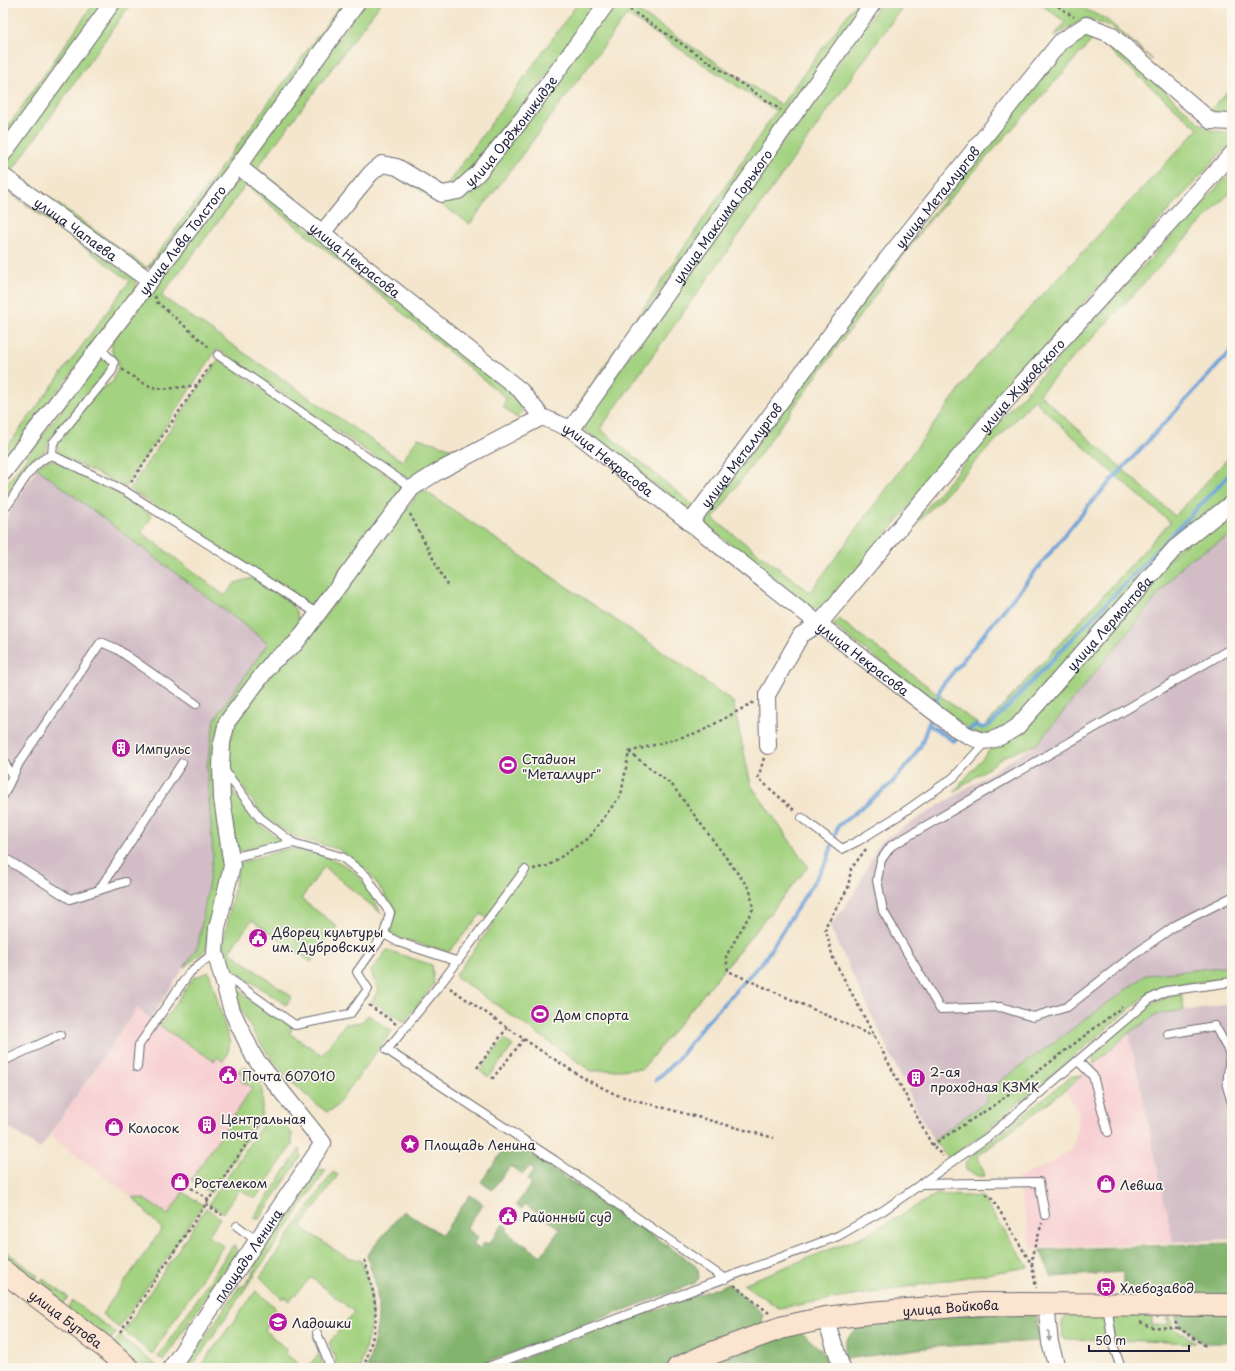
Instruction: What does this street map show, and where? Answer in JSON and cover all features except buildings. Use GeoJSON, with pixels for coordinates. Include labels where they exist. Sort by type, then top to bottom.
{"type":"FeatureCollection","features":[{"type":"Feature","properties":{"kind":"street"},"geometry":{"type":"LineString","coordinates":[[3,154],[112,3]]}},
{"type":"Feature","properties":{"kind":"street","name":"улица Льва Толстого"},"geometry":{"type":"LineString","coordinates":[[3,473],[238,166],[358,3]]}},
{"type":"Feature","properties":{"kind":"street","name":"улица Орджоникидзе"},"geometry":{"type":"LineString","coordinates":[[322,233],[371,172],[382,164],[397,167],[442,194],[458,191],[478,173],[523,118],[607,3]]}},
{"type":"Feature","properties":{"kind":"street","name":"улица Максима Горького"},"geometry":{"type":"LineString","coordinates":[[571,429],[873,3]]}},
{"type":"Feature","properties":{"kind":"street"},"geometry":{"type":"LineString","coordinates":[[1086,25],[1110,34],[1211,121],[1232,122]]}},
{"type":"Feature","properties":{"kind":"street","name":"улица Металлургов"},"geometry":{"type":"LineString","coordinates":[[690,523],[892,253],[1061,41],[1086,25]]}},
{"type":"Feature","properties":{"kind":"street","name":"улица Жуковского"},"geometry":{"type":"LineString","coordinates":[[767,696],[801,635],[819,624],[1005,402],[1232,154]]}},
{"type":"Feature","properties":{"kind":"street","name":"улица Некрасова"},"geometry":{"type":"LineString","coordinates":[[238,166],[520,390],[542,417],[571,429],[819,624],[955,728],[970,737],[986,742]]}},
{"type":"Feature","properties":{"kind":"street","name":"улица Чапаева"},"geometry":{"type":"LineString","coordinates":[[3,176],[150,281]]}},
{"type":"Feature","properties":{"kind":"street"},"geometry":{"type":"LineString","coordinates":[[220,972],[215,952],[217,928],[232,866],[222,799],[222,743],[227,722],[272,662],[295,644],[412,488],[439,470],[542,417]]}},
{"type":"Feature","properties":{"kind":"street","name":"улица Лермонтова"},"geometry":{"type":"LineString","coordinates":[[986,742],[1002,737],[1017,727],[1175,548],[1232,503]]}},
{"type":"Feature","properties":{"kind":"street"},"geometry":{"type":"LineString","coordinates":[[767,696],[768,746]]}},
{"type":"Feature","properties":{"kind":"street","name":"площадь Ленина"},"geometry":{"type":"LineString","coordinates":[[171,1368],[323,1143],[254,1057],[232,1011],[220,972]]}},
{"type":"Feature","properties":{"kind":"street","name":"улица Бутова"},"geometry":{"type":"LineString","coordinates":[[3,1271],[106,1348],[128,1368]]}},
{"type":"Feature","properties":{"kind":"street","name":"улица Войкова"},"geometry":{"type":"LineString","coordinates":[[678,1368],[707,1355],[780,1328],[825,1318],[981,1304],[1232,1305]]}},
{"type":"Feature","properties":{"kind":"street"},"geometry":{"type":"LineString","coordinates":[[1046,1304],[1050,1344],[1057,1368]]}},
{"type":"Feature","properties":{"kind":"street"},"geometry":{"type":"LineString","coordinates":[[825,1318],[842,1368]]}},
{"type":"Feature","properties":{"kind":"lane"},"geometry":{"type":"LineString","coordinates":[[52,455],[53,443],[112,371],[114,363],[100,347]]}},
{"type":"Feature","properties":{"kind":"lane"},"geometry":{"type":"LineString","coordinates":[[218,354],[412,488]]}},
{"type":"Feature","properties":{"kind":"lane"},"geometry":{"type":"LineString","coordinates":[[3,508],[9,504],[35,465],[42,459],[52,455],[125,491],[318,614]]}},
{"type":"Feature","properties":{"kind":"lane"},"geometry":{"type":"LineString","coordinates":[[3,796],[20,763],[101,642],[117,649],[196,704]]}},
{"type":"Feature","properties":{"kind":"lane"},"geometry":{"type":"LineString","coordinates":[[1232,648],[892,846],[881,860],[878,880],[883,910],[940,1009],[1001,1007],[1033,1017],[1066,1007],[1135,954],[1176,925],[1232,897]]}},
{"type":"Feature","properties":{"kind":"lane"},"geometry":{"type":"LineString","coordinates":[[802,818],[842,849],[858,841],[901,814],[954,777],[986,742]]}},
{"type":"Feature","properties":{"kind":"lane"},"geometry":{"type":"LineString","coordinates":[[3,761],[13,776]]}},
{"type":"Feature","properties":{"kind":"lane"},"geometry":{"type":"LineString","coordinates":[[99,890],[182,763]]}},
{"type":"Feature","properties":{"kind":"lane"},"geometry":{"type":"LineString","coordinates":[[220,972],[295,1024],[350,1014],[368,989],[357,972],[384,934],[390,912],[366,876],[342,857],[293,842],[260,818],[221,766]]}},
{"type":"Feature","properties":{"kind":"lane"},"geometry":{"type":"LineString","coordinates":[[231,858],[293,842]]}},
{"type":"Feature","properties":{"kind":"lane"},"geometry":{"type":"LineString","coordinates":[[3,858],[70,899],[125,882]]}},
{"type":"Feature","properties":{"kind":"lane"},"geometry":{"type":"LineString","coordinates":[[525,870],[442,982],[404,1031],[387,1050],[554,1160],[725,1278]]}},
{"type":"Feature","properties":{"kind":"lane"},"geometry":{"type":"LineString","coordinates":[[384,934],[398,942],[456,962]]}},
{"type":"Feature","properties":{"kind":"lane"},"geometry":{"type":"LineString","coordinates":[[137,1067],[140,1045],[190,972],[215,952]]}},
{"type":"Feature","properties":{"kind":"lane"},"geometry":{"type":"LineString","coordinates":[[485,1368],[550,1342],[838,1236],[884,1210],[988,1137],[1078,1061],[1139,1006],[1166,991],[1232,982]]}},
{"type":"Feature","properties":{"kind":"lane"},"geometry":{"type":"LineString","coordinates":[[1168,1034],[1215,1026],[1231,1053],[1227,1086],[1232,1103]]}},
{"type":"Feature","properties":{"kind":"lane"},"geometry":{"type":"LineString","coordinates":[[3,1061],[60,1035]]}},
{"type":"Feature","properties":{"kind":"lane"},"geometry":{"type":"LineString","coordinates":[[1078,1061],[1093,1076],[1108,1132]]}},
{"type":"Feature","properties":{"kind":"lane"},"geometry":{"type":"LineString","coordinates":[[921,1184],[1038,1182],[1045,1215]]}},
{"type":"Feature","properties":{"kind":"lane"},"geometry":{"type":"LineString","coordinates":[[237,1226],[257,1241]]}},
{"type":"Feature","properties":{"kind":"lane"},"geometry":{"type":"LineString","coordinates":[[1107,1304],[1113,1344],[1121,1368]]}},
{"type":"Feature","properties":{"kind":"lane"},"geometry":{"type":"LineString","coordinates":[[318,1333],[332,1368]]}},
{"type":"Feature","properties":{"kind":"path"},"geometry":{"type":"LineString","coordinates":[[620,3],[792,116]]}},
{"type":"Feature","properties":{"kind":"path"},"geometry":{"type":"LineString","coordinates":[[1053,3],[1086,25]]}},
{"type":"Feature","properties":{"kind":"path"},"geometry":{"type":"LineString","coordinates":[[125,491],[218,354],[157,302],[150,281]]}},
{"type":"Feature","properties":{"kind":"path"},"geometry":{"type":"LineString","coordinates":[[114,363],[138,382],[158,390],[197,385]]}},
{"type":"Feature","properties":{"kind":"path"},"geometry":{"type":"LineString","coordinates":[[412,488],[410,513],[447,585]]}},
{"type":"Feature","properties":{"kind":"path"},"geometry":{"type":"LineString","coordinates":[[629,752],[700,732],[767,696]]}},
{"type":"Feature","properties":{"kind":"path"},"geometry":{"type":"LineString","coordinates":[[768,746],[758,778],[802,818]]}},
{"type":"Feature","properties":{"kind":"path"},"geometry":{"type":"LineString","coordinates":[[525,870],[548,866],[588,838],[621,795],[629,752]]}},
{"type":"Feature","properties":{"kind":"path"},"geometry":{"type":"LineString","coordinates":[[629,752],[672,785],[750,890],[753,909],[726,956],[728,971],[875,1038]]}},
{"type":"Feature","properties":{"kind":"path"},"geometry":{"type":"LineString","coordinates":[[442,982],[507,1028],[585,1079],[617,1095],[774,1138]]}},
{"type":"Feature","properties":{"kind":"path"},"geometry":{"type":"LineString","coordinates":[[362,999],[404,1031]]}},
{"type":"Feature","properties":{"kind":"path"},"geometry":{"type":"LineString","coordinates":[[477,1068],[507,1028]]}},
{"type":"Feature","properties":{"kind":"path"},"geometry":{"type":"LineString","coordinates":[[492,1079],[524,1039]]}},
{"type":"Feature","properties":{"kind":"path"},"geometry":{"type":"LineString","coordinates":[[120,1332],[263,1119]]}},
{"type":"Feature","properties":{"kind":"path"},"geometry":{"type":"LineString","coordinates":[[191,1188],[209,1200]]}},
{"type":"Feature","properties":{"kind":"path"},"geometry":{"type":"LineString","coordinates":[[206,1204],[222,1215]]}},
{"type":"Feature","properties":{"kind":"path"},"geometry":{"type":"LineString","coordinates":[[1032,1265],[1034,1252],[1045,1215]]}},
{"type":"Feature","properties":{"kind":"path"},"geometry":{"type":"LineString","coordinates":[[364,1258],[374,1294],[375,1313],[374,1331],[364,1368]]}},
{"type":"Feature","properties":{"kind":"path"},"geometry":{"type":"LineString","coordinates":[[725,1278],[765,1312],[775,1316]]}},
{"type":"Feature","properties":{"kind":"path"},"geometry":{"type":"LineString","coordinates":[[1178,1328],[1207,1347]]}},
{"type":"Feature","properties":{"kind":"shaded area"},"geometry":{"type":"Polygon","coordinates":[[[37,468],[268,643],[215,719],[207,766],[213,856],[198,946],[150,1019],[137,1008],[40,1149],[3,1123],[3,524],[37,468]]]}},
{"type":"Feature","properties":{"kind":"shaded area"},"geometry":{"type":"Polygon","coordinates":[[[1232,535],[1232,966],[1146,975],[987,1101],[933,1140],[907,1090],[915,1085],[910,1075],[902,1079],[830,927],[855,892],[879,843],[1037,744],[1186,561],[1232,535]]]}},
{"type":"Feature","properties":{"kind":"shaded area"},"geometry":{"type":"Polygon","coordinates":[[[1232,1004],[1232,1239],[1173,1242],[1129,1033],[1157,1014],[1232,1004]]]}},
{"type":"Feature","properties":{"kind":"shaded area"},"geometry":{"type":"Polygon","coordinates":[[[137,1008],[150,1020],[214,1061],[217,1057],[244,1075],[252,1088],[168,1215],[144,1199],[132,1197],[50,1136],[137,1008]]]}},
{"type":"Feature","properties":{"kind":"shaded area","name":"Левша"},"geometry":{"type":"Polygon","coordinates":[[[1129,1033],[1173,1242],[1032,1248],[1017,1179],[1052,1162],[1074,1147],[1079,1113],[1065,1090],[1129,1033]]]}},
{"type":"Feature","properties":{"kind":"green space"},"geometry":{"type":"Polygon","coordinates":[[[94,3],[107,3],[3,147],[3,134],[94,3]]]}},
{"type":"Feature","properties":{"kind":"green space"},"geometry":{"type":"Polygon","coordinates":[[[117,3],[131,3],[12,171],[147,268],[140,268],[9,173],[8,162],[14,149],[117,3]]]}},
{"type":"Feature","properties":{"kind":"green space"},"geometry":{"type":"Polygon","coordinates":[[[342,3],[349,3],[158,261],[147,268],[342,3]]]}},
{"type":"Feature","properties":{"kind":"green space"},"geometry":{"type":"Polygon","coordinates":[[[364,3],[381,3],[257,168],[323,220],[320,224],[255,172],[251,164],[255,151],[364,3]]]}},
{"type":"Feature","properties":{"kind":"green space"},"geometry":{"type":"Polygon","coordinates":[[[578,3],[601,3],[521,110],[459,186],[443,190],[578,3]]]}},
{"type":"Feature","properties":{"kind":"green space"},"geometry":{"type":"Polygon","coordinates":[[[612,3],[636,3],[633,8],[781,105],[856,3],[866,3],[573,413],[776,111],[627,15],[470,224],[389,169],[460,197],[612,3]]]}},
{"type":"Feature","properties":{"kind":"green space"},"geometry":{"type":"Polygon","coordinates":[[[881,3],[905,3],[600,429],[696,507],[691,513],[579,426],[881,3]]]}},
{"type":"Feature","properties":{"kind":"green space"},"geometry":{"type":"Polygon","coordinates":[[[1039,3],[1072,3],[1106,19],[1153,60],[1111,27],[1086,18],[1053,37],[1065,22],[1039,3]]]}},
{"type":"Feature","properties":{"kind":"green space"},"geometry":{"type":"Polygon","coordinates":[[[1082,34],[1105,37],[1201,124],[1213,131],[1232,132],[1232,144],[1223,151],[1004,391],[821,614],[700,521],[890,267],[1066,48],[1082,34]],[[1095,37],[924,227],[713,519],[810,592],[982,359],[1198,129],[1095,37]]]}},
{"type":"Feature","properties":{"kind":"green space"},"geometry":{"type":"Polygon","coordinates":[[[1232,87],[1232,115],[1225,116],[1210,110],[1232,87]]]}},
{"type":"Feature","properties":{"kind":"green space"},"geometry":{"type":"Polygon","coordinates":[[[1232,171],[1232,190],[1039,394],[1175,516],[1232,454],[1232,496],[1014,722],[985,736],[972,732],[833,625],[839,619],[983,728],[1170,522],[1107,468],[1034,400],[878,565],[1011,408],[1232,171]]]}},
{"type":"Feature","properties":{"kind":"green space"},"geometry":{"type":"Polygon","coordinates":[[[243,181],[250,183],[508,387],[519,400],[522,412],[517,418],[503,407],[506,398],[246,185],[161,296],[402,461],[418,438],[453,449],[474,445],[429,467],[409,480],[217,349],[125,487],[63,457],[58,452],[57,444],[100,389],[113,382],[119,362],[112,353],[112,342],[233,184],[243,181]]]}},
{"type":"Feature","properties":{"kind":"green space"},"geometry":{"type":"Polygon","coordinates":[[[3,188],[5,188],[133,278],[137,289],[3,462],[3,452],[130,281],[5,189],[3,191],[3,188]]]}},
{"type":"Feature","properties":{"kind":"green space"},"geometry":{"type":"Polygon","coordinates":[[[99,359],[106,360],[109,367],[49,439],[46,450],[39,454],[27,466],[3,501],[3,489],[99,359]]]}},
{"type":"Feature","properties":{"kind":"green space"},"geometry":{"type":"Polygon","coordinates":[[[219,359],[394,480],[401,487],[400,496],[320,602],[309,605],[129,489],[219,359]]]}},
{"type":"Feature","properties":{"kind":"green space"},"geometry":{"type":"Polygon","coordinates":[[[53,460],[120,494],[150,514],[151,518],[141,532],[225,596],[235,583],[253,578],[277,592],[291,604],[298,619],[299,628],[220,721],[212,763],[223,868],[209,927],[206,949],[184,968],[198,946],[213,856],[207,766],[215,719],[268,643],[37,468],[44,462],[53,460]]]}},
{"type":"Feature","properties":{"kind":"green space","name":"Стадион \"Металлург\""},"geometry":{"type":"Polygon","coordinates":[[[422,489],[681,664],[733,702],[751,785],[808,867],[642,1069],[591,1071],[455,976],[494,923],[481,914],[449,952],[399,938],[390,933],[396,911],[368,871],[338,849],[295,837],[265,818],[228,767],[229,744],[235,723],[276,668],[297,652],[422,489]]]}},
{"type":"Feature","properties":{"kind":"green space"},"geometry":{"type":"Polygon","coordinates":[[[1232,509],[1232,535],[1186,561],[1037,744],[1005,756],[954,792],[992,747],[1178,551],[1232,509]]]}},
{"type":"Feature","properties":{"kind":"green space"},"geometry":{"type":"Polygon","coordinates":[[[228,784],[254,821],[282,841],[236,852],[228,784]]]}},
{"type":"Feature","properties":{"kind":"green space"},"geometry":{"type":"Polygon","coordinates":[[[289,848],[328,858],[346,866],[364,883],[382,914],[324,867],[301,899],[337,926],[311,962],[252,920],[229,951],[292,997],[286,1005],[224,964],[222,951],[239,863],[289,848]]]}},
{"type":"Feature","properties":{"kind":"green space"},"geometry":{"type":"Polygon","coordinates":[[[387,950],[432,965],[434,984],[404,1022],[372,1001],[378,991],[371,971],[387,950]]]}},
{"type":"Feature","properties":{"kind":"green space"},"geometry":{"type":"Polygon","coordinates":[[[1232,966],[1232,977],[1164,987],[1144,997],[981,1135],[949,1158],[933,1140],[987,1101],[987,1091],[1146,975],[1232,966]]]}},
{"type":"Feature","properties":{"kind":"green space"},"geometry":{"type":"Polygon","coordinates":[[[209,972],[230,1043],[227,1055],[223,1061],[217,1057],[214,1061],[160,1026],[193,978],[209,972]]]}},
{"type":"Feature","properties":{"kind":"green space"},"geometry":{"type":"Polygon","coordinates":[[[231,985],[293,1028],[289,1033],[322,1055],[345,1024],[362,1022],[368,1015],[392,1031],[335,1108],[327,1112],[297,1087],[269,1056],[247,1021],[231,985]]]}},
{"type":"Feature","properties":{"kind":"green space"},"geometry":{"type":"Polygon","coordinates":[[[1181,993],[1184,1010],[1157,1014],[1129,1033],[1094,1064],[1093,1055],[1133,1018],[1155,1003],[1181,993]]]}},
{"type":"Feature","properties":{"kind":"green space"},"geometry":{"type":"Polygon","coordinates":[[[504,1039],[513,1046],[488,1077],[480,1071],[504,1039]]]}},
{"type":"Feature","properties":{"kind":"green space"},"geometry":{"type":"Polygon","coordinates":[[[243,1067],[256,1074],[259,1080],[263,1103],[261,1118],[211,1193],[191,1180],[252,1088],[241,1081],[244,1075],[238,1071],[243,1067]]]}},
{"type":"Feature","properties":{"kind":"green space"},"geometry":{"type":"Polygon","coordinates":[[[1082,1075],[1065,1090],[978,1156],[985,1176],[978,1176],[966,1170],[965,1164],[967,1160],[1072,1076],[1082,1075]]]}},
{"type":"Feature","properties":{"kind":"green space"},"geometry":{"type":"Polygon","coordinates":[[[265,1121],[280,1121],[292,1133],[292,1145],[255,1199],[240,1189],[223,1213],[209,1204],[265,1121]]]}},
{"type":"Feature","properties":{"kind":"green space"},"geometry":{"type":"Polygon","coordinates":[[[300,1149],[301,1157],[259,1219],[253,1218],[300,1149]]]}},
{"type":"Feature","properties":{"kind":"green space"},"geometry":{"type":"Polygon","coordinates":[[[504,1149],[523,1149],[693,1263],[698,1270],[699,1278],[695,1283],[472,1368],[367,1368],[374,1340],[378,1304],[374,1279],[367,1255],[403,1211],[442,1235],[470,1195],[483,1204],[466,1228],[478,1237],[473,1244],[479,1249],[485,1242],[489,1244],[503,1224],[508,1228],[506,1232],[541,1256],[560,1229],[525,1204],[522,1209],[516,1205],[532,1183],[527,1180],[534,1170],[529,1167],[523,1174],[510,1166],[492,1190],[481,1182],[504,1149]]]}},
{"type":"Feature","properties":{"kind":"green space"},"geometry":{"type":"Polygon","coordinates":[[[319,1169],[326,1170],[191,1368],[184,1368],[239,1287],[245,1285],[255,1270],[254,1265],[319,1169]]]}},
{"type":"Feature","properties":{"kind":"green space"},"geometry":{"type":"Polygon","coordinates":[[[333,1172],[338,1175],[301,1227],[344,1256],[362,1261],[371,1294],[372,1313],[360,1368],[339,1368],[329,1343],[354,1312],[311,1277],[290,1301],[284,1296],[282,1299],[260,1277],[333,1172]]]}},
{"type":"Feature","properties":{"kind":"green space"},"geometry":{"type":"Polygon","coordinates":[[[183,1192],[203,1205],[119,1328],[102,1314],[162,1229],[132,1197],[144,1199],[168,1215],[183,1192]]]}},
{"type":"Feature","properties":{"kind":"green space"},"geometry":{"type":"Polygon","coordinates":[[[937,1194],[982,1197],[1028,1267],[779,1308],[743,1284],[866,1235],[937,1194]]]}},
{"type":"Feature","properties":{"kind":"green space"},"geometry":{"type":"Polygon","coordinates":[[[206,1208],[220,1218],[208,1236],[223,1246],[152,1354],[124,1331],[206,1208]]]}},
{"type":"Feature","properties":{"kind":"green space"},"geometry":{"type":"Polygon","coordinates":[[[1232,1243],[1232,1296],[1182,1295],[1123,1286],[1123,1272],[1052,1277],[1040,1250],[1232,1243]]]}},
{"type":"Feature","properties":{"kind":"green space"},"geometry":{"type":"Polygon","coordinates":[[[234,1244],[237,1251],[163,1361],[158,1357],[234,1244]]]}},
{"type":"Feature","properties":{"kind":"green space"},"geometry":{"type":"Polygon","coordinates":[[[3,1249],[38,1276],[31,1284],[3,1263],[3,1249]]]}},
{"type":"Feature","properties":{"kind":"green space"},"geometry":{"type":"Polygon","coordinates":[[[43,1279],[68,1297],[61,1306],[36,1287],[43,1279]]]}},
{"type":"Feature","properties":{"kind":"green space"},"geometry":{"type":"Polygon","coordinates":[[[728,1284],[763,1314],[762,1327],[702,1350],[664,1368],[500,1368],[551,1347],[728,1284]]]}},
{"type":"Feature","properties":{"kind":"green space"},"geometry":{"type":"Polygon","coordinates":[[[256,1291],[275,1307],[274,1309],[278,1313],[265,1330],[286,1349],[285,1353],[303,1368],[199,1368],[256,1291]]]}},
{"type":"Feature","properties":{"kind":"green space"},"geometry":{"type":"Polygon","coordinates":[[[73,1301],[116,1333],[108,1342],[66,1310],[73,1301]]]}},
{"type":"Feature","properties":{"kind":"green space"},"geometry":{"type":"Polygon","coordinates":[[[1034,1311],[1037,1319],[1039,1341],[933,1347],[845,1359],[845,1345],[849,1336],[868,1319],[1034,1311]]]}},
{"type":"Feature","properties":{"kind":"green space"},"geometry":{"type":"Polygon","coordinates":[[[1069,1312],[1101,1312],[1107,1325],[1109,1340],[1063,1339],[1062,1322],[1069,1312]]]}},
{"type":"Feature","properties":{"kind":"green space"},"geometry":{"type":"Polygon","coordinates":[[[1115,1312],[1152,1317],[1152,1325],[1168,1326],[1168,1317],[1170,1317],[1176,1330],[1196,1343],[1115,1340],[1112,1324],[1115,1312]]]}},
{"type":"Feature","properties":{"kind":"green space"},"geometry":{"type":"Polygon","coordinates":[[[1191,1313],[1232,1313],[1232,1343],[1205,1343],[1181,1326],[1175,1316],[1191,1313]]]}},
{"type":"Feature","properties":{"kind":"green space"},"geometry":{"type":"Polygon","coordinates":[[[799,1330],[833,1361],[798,1368],[695,1368],[799,1330]]]}},
{"type":"Feature","properties":{"kind":"green space"},"geometry":{"type":"Polygon","coordinates":[[[120,1336],[157,1366],[139,1364],[112,1346],[120,1336]]]}},
{"type":"Feature","properties":{"kind":"green space"},"geometry":{"type":"Polygon","coordinates":[[[319,1354],[325,1368],[307,1368],[319,1354]]]}},
{"type":"Feature","properties":{"kind":"waterway"},"geometry":{"type":"LineString","coordinates":[[934,708],[941,687],[1089,505],[1232,350]]}},
{"type":"Feature","properties":{"kind":"waterway"},"geometry":{"type":"LineString","coordinates":[[968,731],[975,725],[983,728],[991,724],[1232,472]]}},
{"type":"Feature","properties":{"kind":"waterway"},"geometry":{"type":"LineString","coordinates":[[656,1080],[677,1060],[703,1026],[764,960],[827,861],[838,826],[891,784],[912,759],[921,745],[932,714]]}},
{"type":"Feature","properties":{"kind":"waterway"},"geometry":{"type":"LineString","coordinates":[[928,724],[954,741],[961,736]]}},
{"type":"Feature","properties":{"kind":"place","name":"Импульс"},"geometry":{"type":"Point","coordinates":[121,748]}},
{"type":"Feature","properties":{"kind":"place","name":"Стадион \"Металлург\""},"geometry":{"type":"Point","coordinates":[508,765]}},
{"type":"Feature","properties":{"kind":"place","name":"Дворец культуры им. Дубровских"},"geometry":{"type":"Point","coordinates":[258,938]}},
{"type":"Feature","properties":{"kind":"place","name":"Дом спорта"},"geometry":{"type":"Point","coordinates":[540,1014]}},
{"type":"Feature","properties":{"kind":"place","name":"Почта 607010"},"geometry":{"type":"Point","coordinates":[228,1075]}},
{"type":"Feature","properties":{"kind":"place","name":"2-ая проходная КЗМК"},"geometry":{"type":"Point","coordinates":[916,1078]}},
{"type":"Feature","properties":{"kind":"place","name":"Центральная почта"},"geometry":{"type":"Point","coordinates":[207,1125]}},
{"type":"Feature","properties":{"kind":"place","name":"Колосок"},"geometry":{"type":"Point","coordinates":[114,1127]}},
{"type":"Feature","properties":{"kind":"place","name":"Площадь Ленина"},"geometry":{"type":"Point","coordinates":[410,1144]}},
{"type":"Feature","properties":{"kind":"place","name":"Ростелеком"},"geometry":{"type":"Point","coordinates":[180,1182]}},
{"type":"Feature","properties":{"kind":"place","name":"Левша"},"geometry":{"type":"Point","coordinates":[1106,1184]}},
{"type":"Feature","properties":{"kind":"place","name":"Районный суд"},"geometry":{"type":"Point","coordinates":[508,1216]}},
{"type":"Feature","properties":{"kind":"place","name":"Хлебозавод"},"geometry":{"type":"Point","coordinates":[1106,1287]}},
{"type":"Feature","properties":{"kind":"place","name":"Ладошки"},"geometry":{"type":"Point","coordinates":[278,1322]}}]}
